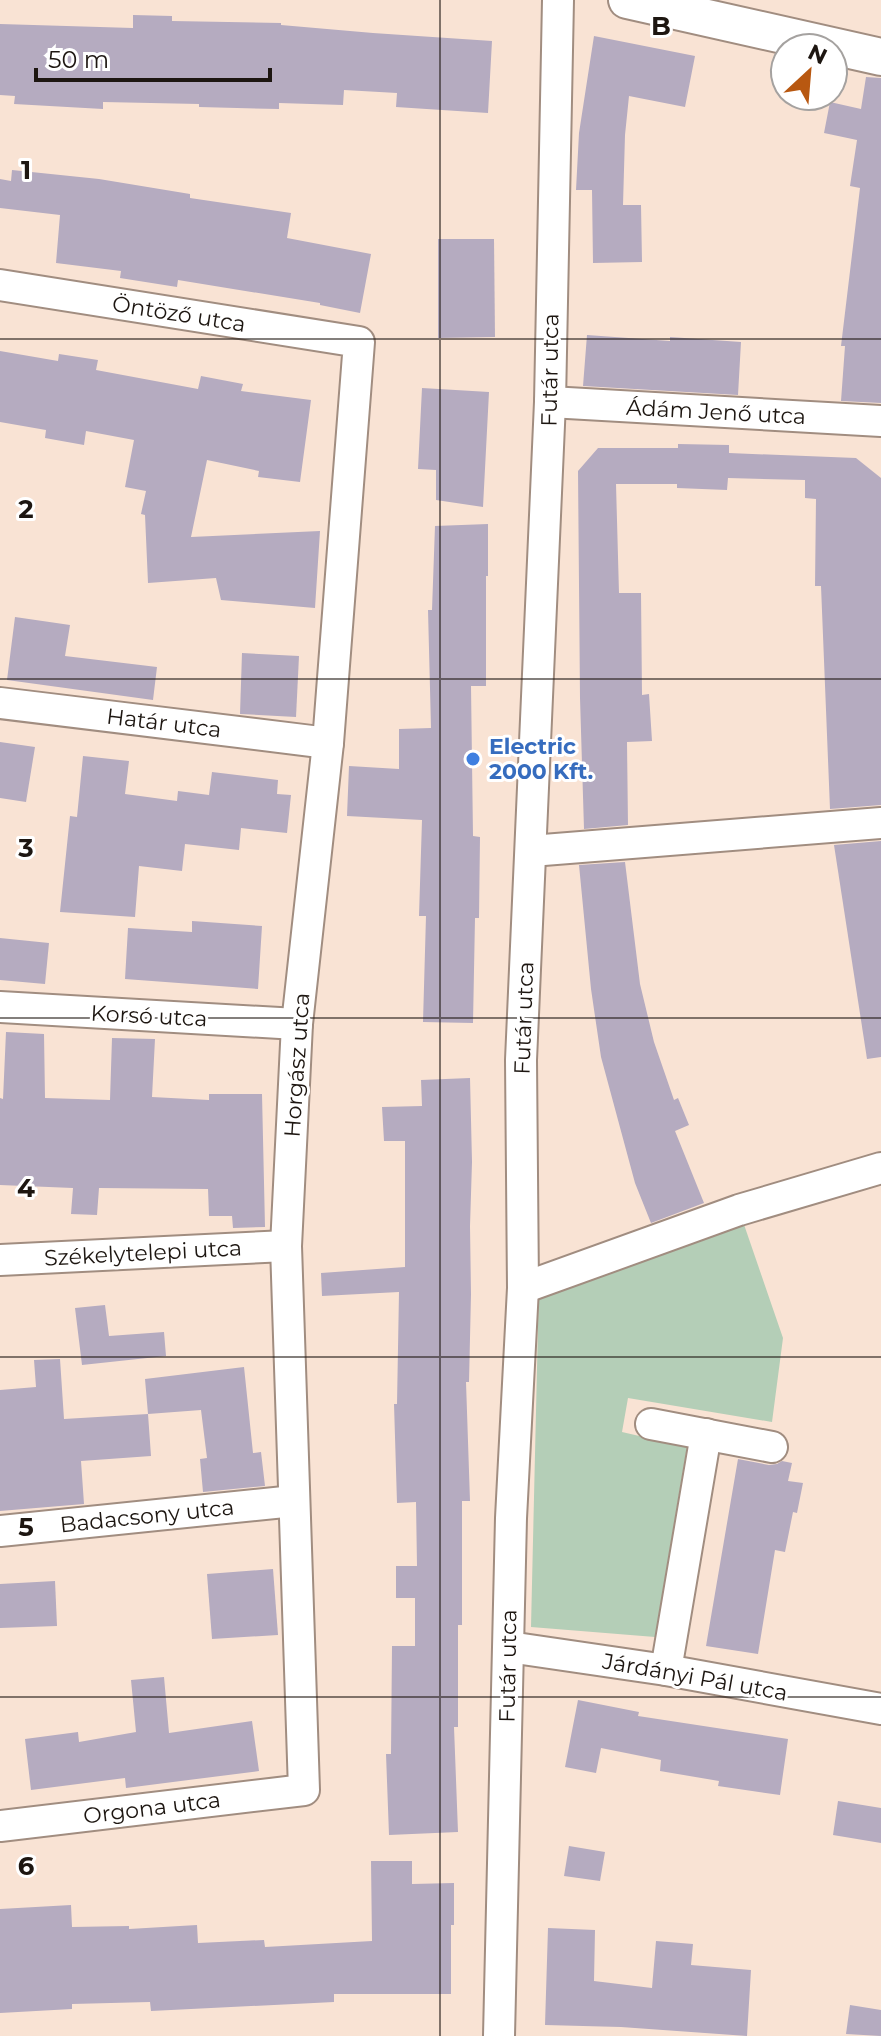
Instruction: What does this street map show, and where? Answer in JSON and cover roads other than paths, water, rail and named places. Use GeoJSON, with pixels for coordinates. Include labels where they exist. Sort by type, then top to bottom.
{"type":"FeatureCollection","features":[{"type":"Feature","properties":{"kind":"street","name":"Futár utca"},"geometry":{"type":"LineString","coordinates":[[499,2036],[511,1518],[523,1288],[521,1060],[550,402],[558,0]]}},
{"type":"Feature","properties":{"kind":"street"},"geometry":{"type":"LineString","coordinates":[[627,0],[881,57]]}},
{"type":"Feature","properties":{"kind":"street","name":"Öntöző utca"},"geometry":{"type":"LineString","coordinates":[[0,285],[359,342]]}},
{"type":"Feature","properties":{"kind":"street","name":"Horgász utca"},"geometry":{"type":"LineString","coordinates":[[304,1790],[286,1246],[297,1024],[328,743],[359,342]]}},
{"type":"Feature","properties":{"kind":"street","name":"Ádám Jenő utca"},"geometry":{"type":"LineString","coordinates":[[550,402],[881,421]]}},
{"type":"Feature","properties":{"kind":"street","name":"Határ utca"},"geometry":{"type":"LineString","coordinates":[[0,703],[328,743]]}},
{"type":"Feature","properties":{"kind":"street"},"geometry":{"type":"LineString","coordinates":[[531,851],[881,823]]}},
{"type":"Feature","properties":{"kind":"street","name":"Korsó utca"},"geometry":{"type":"LineString","coordinates":[[0,1007],[297,1024]]}},
{"type":"Feature","properties":{"kind":"street"},"geometry":{"type":"LineString","coordinates":[[523,1288],[739,1210],[881,1168]]}},
{"type":"Feature","properties":{"kind":"street","name":"Székelytelepi utca"},"geometry":{"type":"LineString","coordinates":[[0,1260],[286,1246]]}},
{"type":"Feature","properties":{"kind":"street"},"geometry":{"type":"LineString","coordinates":[[651,1424],[772,1447]]}},
{"type":"Feature","properties":{"kind":"street"},"geometry":{"type":"LineString","coordinates":[[666,1670],[706,1434]]}},
{"type":"Feature","properties":{"kind":"street","name":"Badacsony utca"},"geometry":{"type":"LineString","coordinates":[[0,1531],[294,1501]]}},
{"type":"Feature","properties":{"kind":"street","name":"Járdányi Pál utca"},"geometry":{"type":"LineString","coordinates":[[509,1647],[666,1670],[881,1709]]}},
{"type":"Feature","properties":{"kind":"street","name":"Orgona utca"},"geometry":{"type":"LineString","coordinates":[[0,1826],[304,1790]]}},
{"type":"Feature","properties":{"kind":"place","name":"Electric 2000 Kft."},"geometry":{"type":"Point","coordinates":[473,759]}}]}
